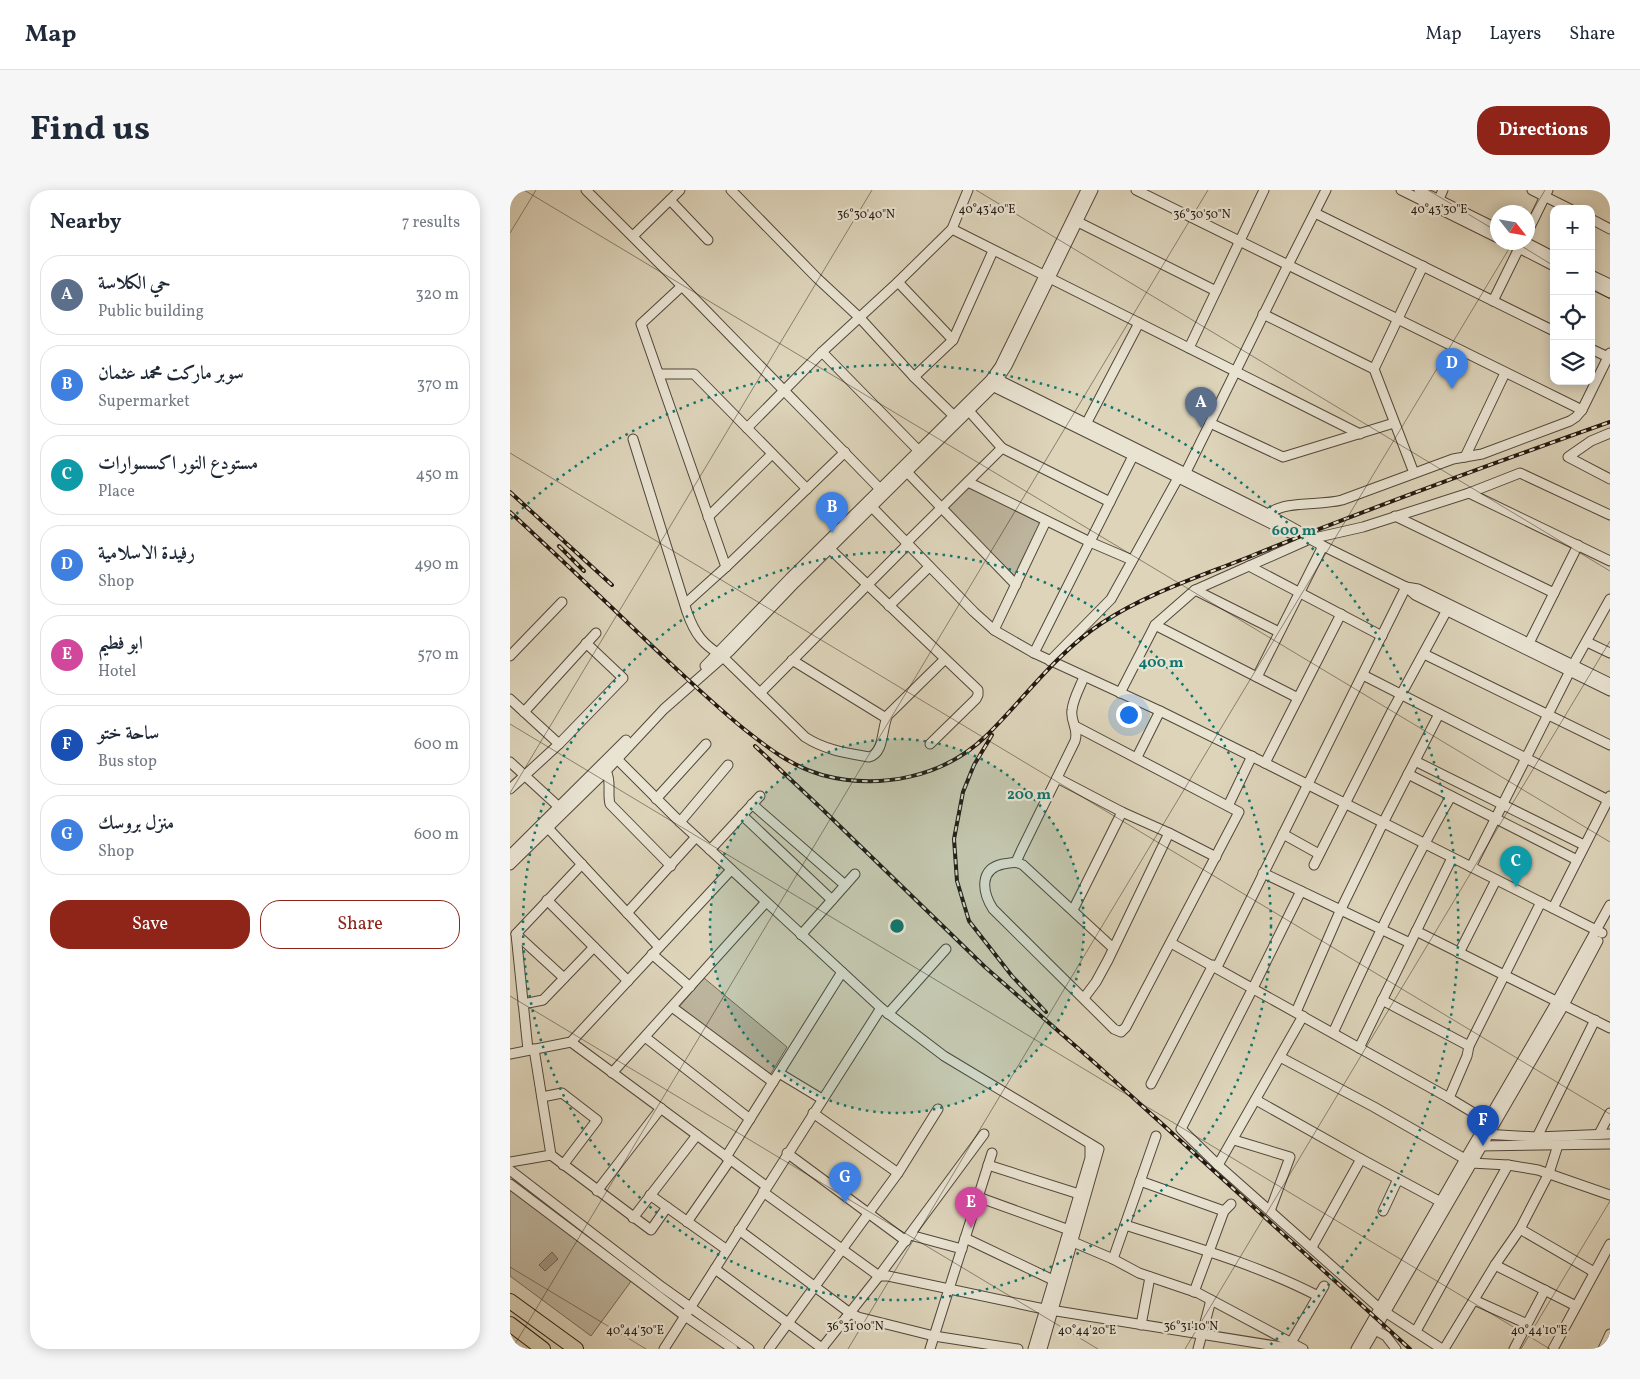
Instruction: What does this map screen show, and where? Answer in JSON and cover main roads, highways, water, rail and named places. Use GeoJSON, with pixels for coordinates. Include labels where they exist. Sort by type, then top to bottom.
{"type":"FeatureCollection","features":[{"type":"Feature","properties":{"kind":"highway"},"geometry":{"type":"LineString","coordinates":[[510,1300],[576,1349]]}},
{"type":"Feature","properties":{"kind":"highway"},"geometry":{"type":"LineString","coordinates":[[510,1324],[543,1349]]}},
{"type":"Feature","properties":{"kind":"railway"},"geometry":{"type":"LineString","coordinates":[[510,512],[697,688],[771,750],[800,767],[822,775],[865,781],[887,780],[909,777],[930,771],[950,762],[969,750],[1000,722],[1070,648],[1102,623],[1139,602],[1344,519],[1610,422]]}},
{"type":"Feature","properties":{"kind":"railway"},"geometry":{"type":"LineString","coordinates":[[510,492],[612,585]]}},
{"type":"Feature","properties":{"kind":"railway"},"geometry":{"type":"LineString","coordinates":[[559,546],[584,571]]}},
{"type":"Feature","properties":{"kind":"railway"},"geometry":{"type":"LineString","coordinates":[[992,735],[974,765],[963,792],[954,839],[957,881],[969,921],[1012,976],[1046,1012]]}},
{"type":"Feature","properties":{"kind":"railway"},"geometry":{"type":"LineString","coordinates":[[755,746],[985,967],[1096,1064],[1410,1349]]}},
{"type":"Feature","properties":{"kind":"place","name":"رفيدة الاسلامية"},"geometry":{"type":"Point","coordinates":[1452,389]}},
{"type":"Feature","properties":{"kind":"place","name":"حي الكلاسة"},"geometry":{"type":"Point","coordinates":[1201,428]}},
{"type":"Feature","properties":{"kind":"place","name":"سوبر ماركت محمد عثمان"},"geometry":{"type":"Point","coordinates":[832,533]}},
{"type":"Feature","properties":{"kind":"place","name":"مستودع النور اكسسوارات"},"geometry":{"type":"Point","coordinates":[1516,887]}},
{"type":"Feature","properties":{"kind":"place","name":"ساحة ختو"},"geometry":{"type":"Point","coordinates":[1483,1146]}},
{"type":"Feature","properties":{"kind":"place","name":"منزل بروسك"},"geometry":{"type":"Point","coordinates":[845,1203]}},
{"type":"Feature","properties":{"kind":"place","name":"ابو فطيم"},"geometry":{"type":"Point","coordinates":[971,1228]}}]}
